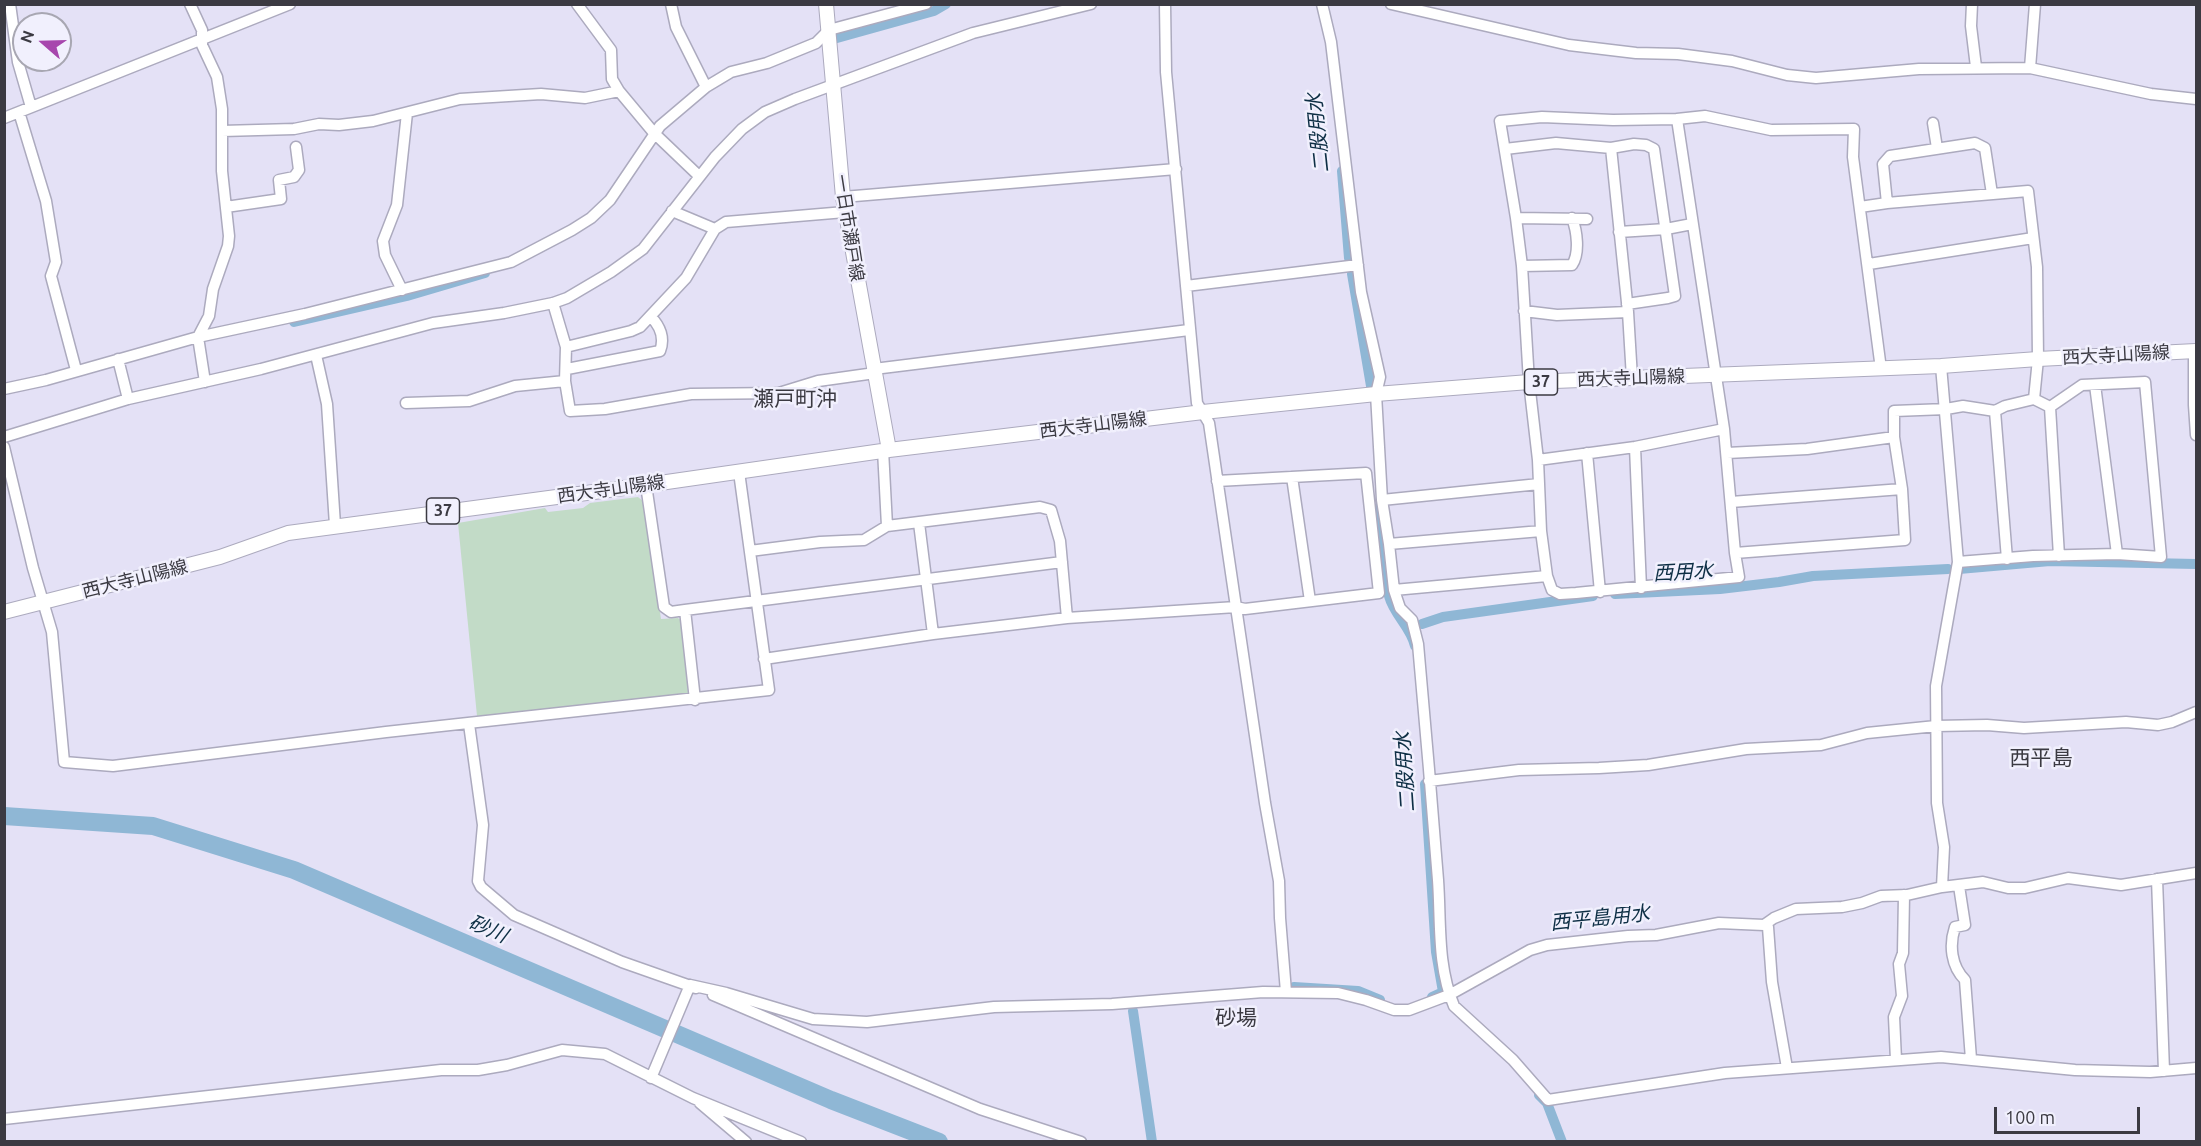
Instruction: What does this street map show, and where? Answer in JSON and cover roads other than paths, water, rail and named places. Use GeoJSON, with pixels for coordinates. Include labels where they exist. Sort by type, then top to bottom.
{"type":"FeatureCollection","features":[{"type":"Feature","properties":{"kind":"main road","name":"一日市瀬戸線"},"geometry":{"type":"LineString","coordinates":[[826,4],[845,212],[886,450]]}},
{"type":"Feature","properties":{"kind":"main road","name":"西大寺山陽線"},"geometry":{"type":"LineString","coordinates":[[4,612],[220,557],[288,532],[646,485],[886,450],[1203,412],[1376,394],[1529,382],[1881,369],[2195,351]]}},
{"type":"Feature","properties":{"kind":"street"},"geometry":{"type":"LineString","coordinates":[[10,4],[18,62],[32,107]]}},
{"type":"Feature","properties":{"kind":"street"},"geometry":{"type":"LineString","coordinates":[[4,118],[290,4]]}},
{"type":"Feature","properties":{"kind":"street"},"geometry":{"type":"LineString","coordinates":[[577,4],[611,50],[612,79],[618,91],[654,133],[699,176]]}},
{"type":"Feature","properties":{"kind":"street"},"geometry":{"type":"LineString","coordinates":[[672,4],[676,27],[706,87]]}},
{"type":"Feature","properties":{"kind":"street"},"geometry":{"type":"LineString","coordinates":[[4,389],[46,380],[198,337],[305,314],[510,262],[591,218],[610,200],[654,133],[706,87],[731,72],[767,63],[816,43],[829,30],[926,4]]}},
{"type":"Feature","properties":{"kind":"street"},"geometry":{"type":"LineString","coordinates":[[4,437],[129,399],[316,355],[434,323],[553,303],[583,290],[643,249],[699,176],[742,129],[765,112],[833,84],[973,33],[1091,4]]}},
{"type":"Feature","properties":{"kind":"street"},"geometry":{"type":"LineString","coordinates":[[1165,4],[1166,72],[1197,403],[1209,423],[1265,803],[1279,881],[1286,992]]}},
{"type":"Feature","properties":{"kind":"street"},"geometry":{"type":"LineString","coordinates":[[1322,4],[1331,42],[1361,292],[1380,377],[1376,394],[1382,500],[1394,590],[1400,608],[1412,620],[1418,644],[1438,883],[1440,949],[1449,995],[1454,1006],[1514,1060],[1548,1100],[1725,1073],[1941,1057],[2075,1070],[2150,1072],[2196,1068]]}},
{"type":"Feature","properties":{"kind":"street"},"geometry":{"type":"LineString","coordinates":[[1391,4],[1569,45],[1732,61],[1796,76],[1815,78],[1919,69],[2030,68],[2151,94],[2196,99]]}},
{"type":"Feature","properties":{"kind":"street"},"geometry":{"type":"LineString","coordinates":[[1972,4],[1971,26],[1976,68]]}},
{"type":"Feature","properties":{"kind":"street"},"geometry":{"type":"LineString","coordinates":[[2030,68],[2035,4]]}},
{"type":"Feature","properties":{"kind":"street"},"geometry":{"type":"LineString","coordinates":[[193,6],[202,30],[202,45],[217,77],[222,131],[222,171],[229,236],[228,246],[218,269],[209,316],[198,337],[205,382]]}},
{"type":"Feature","properties":{"kind":"street"},"geometry":{"type":"LineString","coordinates":[[222,131],[294,129],[319,124],[339,125],[374,121],[460,99],[541,94],[585,98],[618,91]]}},
{"type":"Feature","properties":{"kind":"street"},"geometry":{"type":"LineString","coordinates":[[19,112],[46,201],[56,262],[51,276],[76,370]]}},
{"type":"Feature","properties":{"kind":"street"},"geometry":{"type":"LineString","coordinates":[[402,290],[385,255],[383,241],[397,205],[407,113]]}},
{"type":"Feature","properties":{"kind":"street"},"geometry":{"type":"LineString","coordinates":[[1677,119],[1724,429],[1739,578],[1560,594],[1551,590],[1541,531],[1538,460],[1529,382],[1522,266],[1500,121],[1542,117],[1613,120],[1705,116],[1771,130],[1854,129],[1853,157],[1869,264],[1881,369]]}},
{"type":"Feature","properties":{"kind":"street"},"geometry":{"type":"LineString","coordinates":[[1933,123],[1937,148]]}},
{"type":"Feature","properties":{"kind":"street"},"geometry":{"type":"LineString","coordinates":[[1505,149],[1556,142],[1611,148],[1634,144],[1646,145],[1654,149],[1675,296],[1628,308],[1557,315],[1524,311]]}},
{"type":"Feature","properties":{"kind":"street"},"geometry":{"type":"LineString","coordinates":[[1887,203],[1883,164],[1890,156],[1975,143],[1986,148],[1992,194]]}},
{"type":"Feature","properties":{"kind":"street"},"geometry":{"type":"LineString","coordinates":[[226,207],[281,199],[279,180],[294,177],[299,170],[296,147]]}},
{"type":"Feature","properties":{"kind":"street"},"geometry":{"type":"LineString","coordinates":[[1611,148],[1628,308],[1632,378]]}},
{"type":"Feature","properties":{"kind":"street"},"geometry":{"type":"LineString","coordinates":[[843,197],[1176,168]]}},
{"type":"Feature","properties":{"kind":"street"},"geometry":{"type":"LineString","coordinates":[[1860,207],[2028,191],[2037,267],[2038,359],[2034,399]]}},
{"type":"Feature","properties":{"kind":"street"},"geometry":{"type":"LineString","coordinates":[[672,211],[715,229]]}},
{"type":"Feature","properties":{"kind":"street"},"geometry":{"type":"LineString","coordinates":[[566,347],[640,327],[686,278],[715,229],[726,222],[845,212]]}},
{"type":"Feature","properties":{"kind":"street"},"geometry":{"type":"LineString","coordinates":[[1516,218],[1587,219]]}},
{"type":"Feature","properties":{"kind":"street"},"geometry":{"type":"LineString","coordinates":[[1522,266],[1572,264],[1576,260],[1576,237],[1572,218]]}},
{"type":"Feature","properties":{"kind":"street"},"geometry":{"type":"LineString","coordinates":[[1619,232],[1666,229],[1692,224]]}},
{"type":"Feature","properties":{"kind":"street"},"geometry":{"type":"LineString","coordinates":[[1869,264],[2033,238]]}},
{"type":"Feature","properties":{"kind":"street"},"geometry":{"type":"LineString","coordinates":[[1186,286],[1358,265]]}},
{"type":"Feature","properties":{"kind":"street"},"geometry":{"type":"LineString","coordinates":[[553,303],[566,347],[566,381],[570,411],[605,409],[691,394],[779,393],[818,381],[874,371],[1189,330]]}},
{"type":"Feature","properties":{"kind":"street"},"geometry":{"type":"LineString","coordinates":[[567,369],[660,351],[663,344],[659,325],[651,316]]}},
{"type":"Feature","properties":{"kind":"street"},"geometry":{"type":"LineString","coordinates":[[2195,351],[2196,435]]}},
{"type":"Feature","properties":{"kind":"street"},"geometry":{"type":"LineString","coordinates":[[316,355],[327,404],[335,525]]}},
{"type":"Feature","properties":{"kind":"street"},"geometry":{"type":"LineString","coordinates":[[118,359],[129,399]]}},
{"type":"Feature","properties":{"kind":"street"},"geometry":{"type":"LineString","coordinates":[[1941,366],[1958,562],[1936,686],[1937,803],[1944,847],[1942,887]]}},
{"type":"Feature","properties":{"kind":"street"},"geometry":{"type":"LineString","coordinates":[[406,403],[469,400],[515,386],[566,381]]}},
{"type":"Feature","properties":{"kind":"street"},"geometry":{"type":"LineString","coordinates":[[1958,562],[2033,555],[2116,554],[2161,557],[2145,382],[2082,385],[2050,407]]}},
{"type":"Feature","properties":{"kind":"street"},"geometry":{"type":"LineString","coordinates":[[2095,385],[2116,554]]}},
{"type":"Feature","properties":{"kind":"street"},"geometry":{"type":"LineString","coordinates":[[1735,553],[1905,540],[1902,489],[1894,437],[1894,411],[1963,406],[1995,411],[2005,406],[2034,399],[2050,407]]}},
{"type":"Feature","properties":{"kind":"street"},"geometry":{"type":"LineString","coordinates":[[2050,407],[2059,556]]}},
{"type":"Feature","properties":{"kind":"street"},"geometry":{"type":"LineString","coordinates":[[1995,411],[2007,559]]}},
{"type":"Feature","properties":{"kind":"street"},"geometry":{"type":"LineString","coordinates":[[1538,460],[1635,447],[1724,429]]}},
{"type":"Feature","properties":{"kind":"street"},"geometry":{"type":"LineString","coordinates":[[1727,453],[1807,449],[1894,437]]}},
{"type":"Feature","properties":{"kind":"street"},"geometry":{"type":"LineString","coordinates":[[4,447],[33,568],[52,632],[64,762],[112,766],[386,732],[696,700],[769,690],[739,472]]}},
{"type":"Feature","properties":{"kind":"street"},"geometry":{"type":"LineString","coordinates":[[1635,447],[1641,588]]}},
{"type":"Feature","properties":{"kind":"street"},"geometry":{"type":"LineString","coordinates":[[886,450],[886,526]]}},
{"type":"Feature","properties":{"kind":"street"},"geometry":{"type":"LineString","coordinates":[[1587,453],[1600,591]]}},
{"type":"Feature","properties":{"kind":"street"},"geometry":{"type":"LineString","coordinates":[[764,659],[933,634],[1067,618],[1236,607],[1245,609],[1379,593],[1366,473],[1217,481]]}},
{"type":"Feature","properties":{"kind":"street"},"geometry":{"type":"LineString","coordinates":[[1292,477],[1310,601]]}},
{"type":"Feature","properties":{"kind":"street"},"geometry":{"type":"LineString","coordinates":[[1382,500],[1539,484]]}},
{"type":"Feature","properties":{"kind":"street"},"geometry":{"type":"LineString","coordinates":[[646,485],[664,607],[671,612],[1062,562]]}},
{"type":"Feature","properties":{"kind":"street"},"geometry":{"type":"LineString","coordinates":[[1731,502],[1902,489]]}},
{"type":"Feature","properties":{"kind":"street"},"geometry":{"type":"LineString","coordinates":[[750,551],[820,542],[864,540],[886,526],[1041,507],[1051,510],[1060,542],[1067,618]]}},
{"type":"Feature","properties":{"kind":"street"},"geometry":{"type":"LineString","coordinates":[[919,523],[933,634]]}},
{"type":"Feature","properties":{"kind":"street"},"geometry":{"type":"LineString","coordinates":[[1389,544],[1541,531]]}},
{"type":"Feature","properties":{"kind":"street"},"geometry":{"type":"LineString","coordinates":[[1394,590],[1547,576]]}},
{"type":"Feature","properties":{"kind":"street"},"geometry":{"type":"LineString","coordinates":[[685,610],[696,700]]}},
{"type":"Feature","properties":{"kind":"street"},"geometry":{"type":"LineString","coordinates":[[1429,781],[1519,770],[1648,765],[1746,749],[1821,745],[1867,733],[1936,726],[1987,725],[2024,728],[2126,722],[2158,725],[2196,712]]}},
{"type":"Feature","properties":{"kind":"street"},"geometry":{"type":"LineString","coordinates":[[469,724],[483,825],[478,881],[481,887],[514,915],[622,962],[690,985],[980,1109],[1081,1142]]}},
{"type":"Feature","properties":{"kind":"street"},"geometry":{"type":"LineString","coordinates":[[690,985],[726,993],[813,1020],[867,1022],[994,1007],[1112,1004],[1286,992],[1338,993],[1394,1010],[1409,1010],[1449,995],[1530,950],[1547,945],[1656,935],[1719,923],[1766,924],[1796,909],[1842,907],[1881,896],[1904,895],[1983,882],[2008,888],[2025,888],[2068,878],[2121,885],[2196,873]]}},
{"type":"Feature","properties":{"kind":"street"},"geometry":{"type":"LineString","coordinates":[[2157,879],[2164,1071]]}},
{"type":"Feature","properties":{"kind":"street"},"geometry":{"type":"LineString","coordinates":[[1959,886],[1965,925],[1955,927],[1952,938],[1956,971],[1965,980],[1971,1059]]}},
{"type":"Feature","properties":{"kind":"street"},"geometry":{"type":"LineString","coordinates":[[1896,1060],[1894,1017],[1902,996],[1899,964],[1903,953],[1904,895]]}},
{"type":"Feature","properties":{"kind":"street"},"geometry":{"type":"LineString","coordinates":[[1766,924],[1772,982],[1787,1068]]}},
{"type":"Feature","properties":{"kind":"street"},"geometry":{"type":"LineString","coordinates":[[651,1078],[690,985]]}},
{"type":"Feature","properties":{"kind":"street"},"geometry":{"type":"LineString","coordinates":[[4,1119],[441,1070],[478,1070],[507,1065],[562,1050],[604,1054],[693,1098],[801,1142]]}},
{"type":"Feature","properties":{"kind":"street"},"geometry":{"type":"LineString","coordinates":[[693,1098],[746,1142]]}},
{"type":"Feature","properties":{"kind":"waterway"},"geometry":{"type":"LineString","coordinates":[[837,38],[934,11],[946,4]]}},
{"type":"Feature","properties":{"kind":"waterway","name":"二股用水"},"geometry":{"type":"LineString","coordinates":[[1342,171],[1349,258]]}},
{"type":"Feature","properties":{"kind":"waterway"},"geometry":{"type":"LineString","coordinates":[[294,322],[407,296],[485,273]]}},
{"type":"Feature","properties":{"kind":"waterway","name":"二股用水"},"geometry":{"type":"LineString","coordinates":[[1352,274],[1371,386]]}},
{"type":"Feature","properties":{"kind":"waterway","name":"二股用水"},"geometry":{"type":"LineString","coordinates":[[1379,507],[1383,563],[1389,596],[1415,646]]}},
{"type":"Feature","properties":{"kind":"waterway","name":"西用水"},"geometry":{"type":"LineString","coordinates":[[1959,569],[2050,561],[2196,564]]}},
{"type":"Feature","properties":{"kind":"waterway","name":"西用水"},"geometry":{"type":"LineString","coordinates":[[1615,594],[1720,589],[1813,576],[1948,569]]}},
{"type":"Feature","properties":{"kind":"waterway","name":"西用水"},"geometry":{"type":"LineString","coordinates":[[1422,624],[1443,617],[1593,596]]}},
{"type":"Feature","properties":{"kind":"waterway","name":"二股用水"},"geometry":{"type":"LineString","coordinates":[[1425,784],[1436,952],[1443,992],[1432,997]]}},
{"type":"Feature","properties":{"kind":"waterway","name":"砂川"},"geometry":{"type":"LineString","coordinates":[[4,816],[153,826],[294,870],[831,1100],[939,1142]]}},
{"type":"Feature","properties":{"kind":"waterway","name":"二股用水"},"geometry":{"type":"LineString","coordinates":[[1294,987],[1358,991],[1380,1000]]}},
{"type":"Feature","properties":{"kind":"waterway","name":"二股用水"},"geometry":{"type":"LineString","coordinates":[[1133,1011],[1152,1142]]}},
{"type":"Feature","properties":{"kind":"waterway"},"geometry":{"type":"LineString","coordinates":[[1539,1095],[1547,1103],[1562,1142]]}},
{"type":"Feature","properties":{"kind":"district","name":"瀬戸町沖"},"geometry":{"type":"Point","coordinates":[795,399]}},
{"type":"Feature","properties":{"kind":"district","name":"西平島"},"geometry":{"type":"Point","coordinates":[2041,758]}},
{"type":"Feature","properties":{"kind":"district","name":"砂場"},"geometry":{"type":"Point","coordinates":[1236,1018]}},
{"type":"Feature","properties":{"kind":"water label","name":"西平島用水"},"geometry":{"type":"Point","coordinates":[1600,918]}}]}
